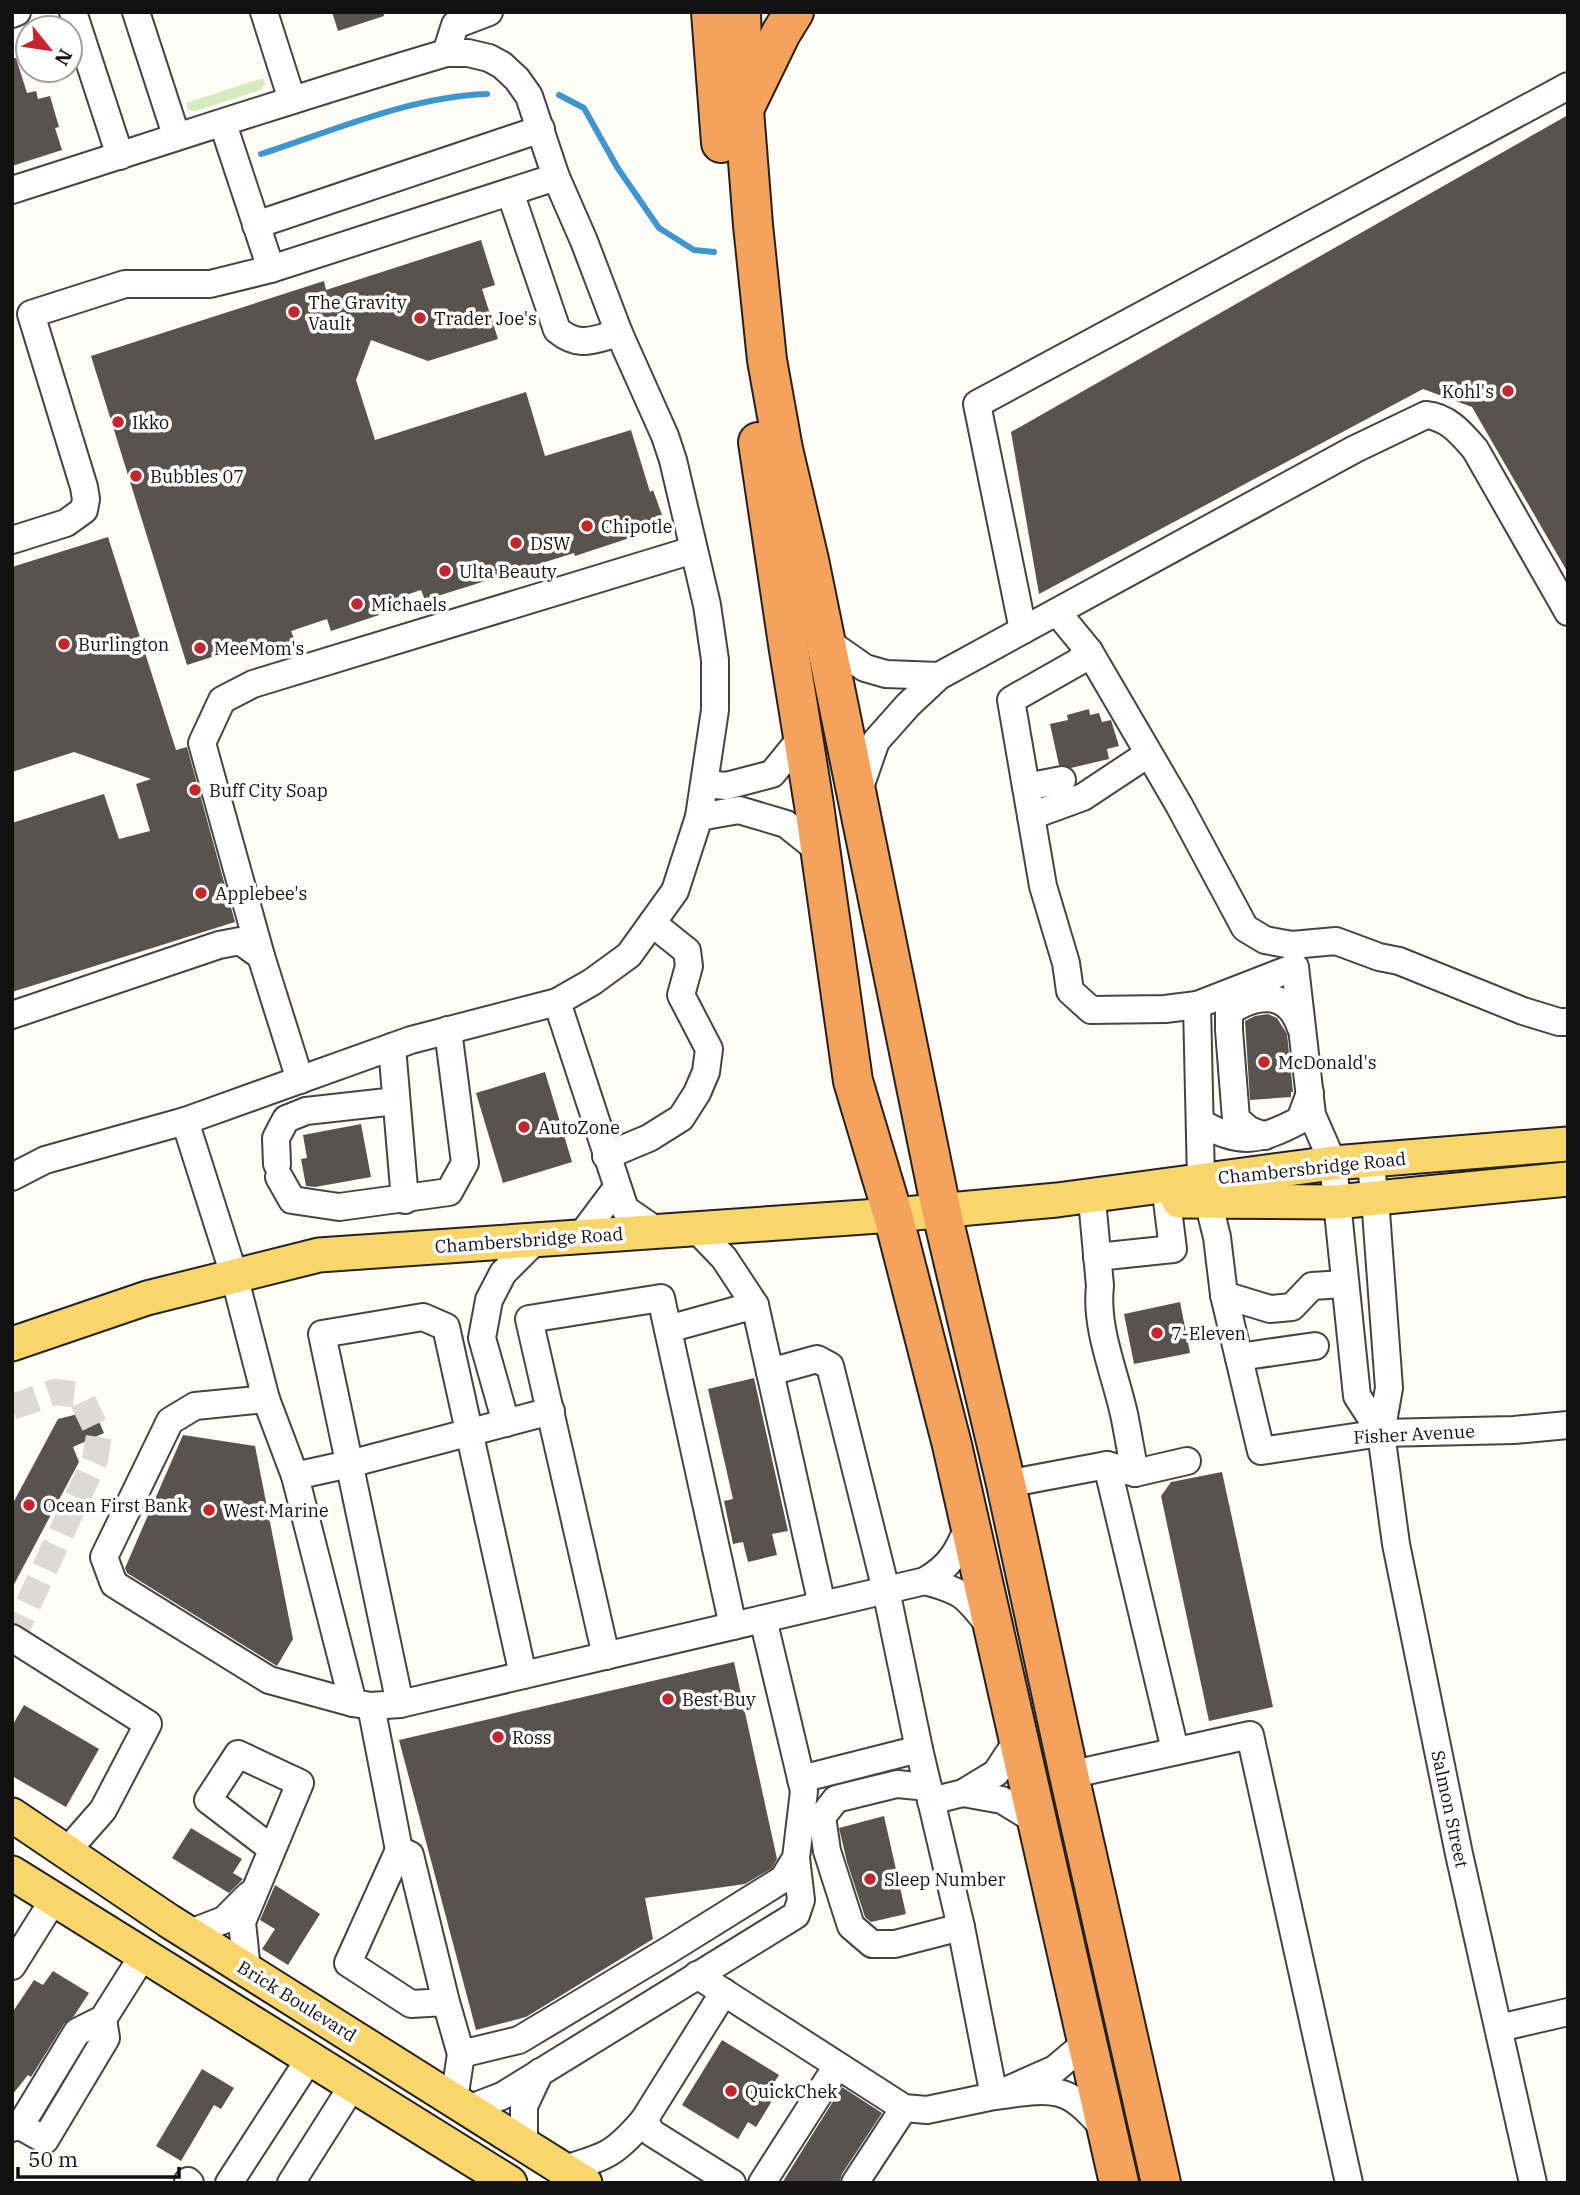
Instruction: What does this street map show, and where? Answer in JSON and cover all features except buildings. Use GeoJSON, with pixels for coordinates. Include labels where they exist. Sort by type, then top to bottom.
{"type":"FeatureCollection","features":[{"type":"Feature","properties":{"kind":"highway"},"geometry":{"type":"LineString","coordinates":[[711,12],[718,111],[746,361],[853,1081],[893,1215],[970,1523],[1119,2183]]}},
{"type":"Feature","properties":{"kind":"highway"},"geometry":{"type":"LineString","coordinates":[[741,12],[744,110],[767,360],[783,449],[809,559],[941,1209],[1006,1484],[1161,2183]]}},
{"type":"Feature","properties":{"kind":"highway"},"geometry":{"type":"LineString","coordinates":[[744,110],[794,12]]}},
{"type":"Feature","properties":{"kind":"main road","name":"Chambersbridge Road"},"geometry":{"type":"LineString","coordinates":[[1057,1200],[1167,1201],[1333,1163],[1568,1144]]}},
{"type":"Feature","properties":{"kind":"main road","name":"Chambersbridge Road"},"geometry":{"type":"LineString","coordinates":[[15,1348],[147,1298],[319,1255],[893,1215],[1057,1200],[1205,1191],[1336,1202],[1568,1179]]}},
{"type":"Feature","properties":{"kind":"main road","name":"Brick Boulevard"},"geometry":{"type":"LineString","coordinates":[[12,1815],[247,1970],[575,2176]]}},
{"type":"Feature","properties":{"kind":"main road"},"geometry":{"type":"LineString","coordinates":[[16,1880],[54,1899],[144,1954],[510,2183]]}},
{"type":"Feature","properties":{"kind":"street"},"geometry":{"type":"LineString","coordinates":[[12,14],[17,12]]}},
{"type":"Feature","properties":{"kind":"street"},"geometry":{"type":"LineString","coordinates":[[73,12],[120,156]]}},
{"type":"Feature","properties":{"kind":"street"},"geometry":{"type":"LineString","coordinates":[[136,12],[176,135]]}},
{"type":"Feature","properties":{"kind":"street"},"geometry":{"type":"LineString","coordinates":[[264,12],[292,100]]}},
{"type":"Feature","properties":{"kind":"street"},"geometry":{"type":"LineString","coordinates":[[446,53],[455,24],[489,12]]}},
{"type":"Feature","properties":{"kind":"street"},"geometry":{"type":"LineString","coordinates":[[12,190],[120,156],[176,135],[223,124],[446,53],[468,53],[489,58],[502,65],[517,79],[528,96],[556,177],[619,333],[665,436],[707,605],[715,660],[715,710],[699,817],[675,891],[629,955],[592,982],[557,1002],[392,1047],[185,1121],[54,1158],[12,1177]]}},
{"type":"Feature","properties":{"kind":"street"},"geometry":{"type":"LineString","coordinates":[[1023,630],[977,404],[1568,86]]}},
{"type":"Feature","properties":{"kind":"street"},"geometry":{"type":"LineString","coordinates":[[223,124],[271,269]]}},
{"type":"Feature","properties":{"kind":"street"},"geometry":{"type":"LineString","coordinates":[[256,225],[541,129]]}},
{"type":"Feature","properties":{"kind":"street"},"geometry":{"type":"LineString","coordinates":[[12,540],[66,523],[84,509],[86,499],[85,487],[22,310],[125,284],[211,284],[271,269],[556,177]]}},
{"type":"Feature","properties":{"kind":"street"},"geometry":{"type":"LineString","coordinates":[[510,192],[558,330],[569,339],[581,342],[619,333]]}},
{"type":"Feature","properties":{"kind":"street"},"geometry":{"type":"LineString","coordinates":[[856,798],[876,741],[939,676],[1355,449],[1426,415],[1436,416],[1455,427],[1475,449],[1568,612]]}},
{"type":"Feature","properties":{"kind":"street"},"geometry":{"type":"LineString","coordinates":[[300,1080],[261,956],[202,743],[222,700],[253,684],[694,550]]}},
{"type":"Feature","properties":{"kind":"street"},"geometry":{"type":"LineString","coordinates":[[1057,612],[1089,651],[1179,805],[1245,928],[1294,956]]}},
{"type":"Feature","properties":{"kind":"street"},"geometry":{"type":"LineString","coordinates":[[825,640],[865,668],[886,674],[939,676]]}},
{"type":"Feature","properties":{"kind":"street"},"geometry":{"type":"LineString","coordinates":[[1089,651],[1078,662],[1011,701],[1043,886],[1066,962],[1070,991],[1091,1010],[1165,1009],[1197,1005],[1294,956],[1336,941],[1379,957],[1399,961],[1523,1011],[1559,1022],[1568,1022]]}},
{"type":"Feature","properties":{"kind":"street"},"geometry":{"type":"LineString","coordinates":[[706,784],[726,786],[772,774],[803,736]]}},
{"type":"Feature","properties":{"kind":"street"},"geometry":{"type":"LineString","coordinates":[[1031,816],[1083,797],[1148,754]]}},
{"type":"Feature","properties":{"kind":"street"},"geometry":{"type":"LineString","coordinates":[[1026,787],[1092,773],[1111,778]]}},
{"type":"Feature","properties":{"kind":"street"},"geometry":{"type":"LineString","coordinates":[[699,817],[739,810],[786,824],[821,852]]}},
{"type":"Feature","properties":{"kind":"street"},"geometry":{"type":"LineString","coordinates":[[606,1156],[649,1138],[681,1118],[706,1072],[709,1049],[681,995],[689,966],[687,951],[652,923]]}},
{"type":"Feature","properties":{"kind":"street"},"geometry":{"type":"LineString","coordinates":[[12,1015],[219,945],[240,941],[261,956]]}},
{"type":"Feature","properties":{"kind":"street","name":"Salmon Street"},"geometry":{"type":"LineString","coordinates":[[1294,956],[1312,1115],[1333,1163],[1357,1396],[1381,1433]]}},
{"type":"Feature","properties":{"kind":"street"},"geometry":{"type":"LineString","coordinates":[[1265,1136],[1249,1130],[1236,1119],[1229,1012],[1251,1001],[1275,999],[1287,1003],[1296,1013],[1303,1035]]}},
{"type":"Feature","properties":{"kind":"street"},"geometry":{"type":"LineString","coordinates":[[557,1002],[616,1189],[625,1209],[656,1231]]}},
{"type":"Feature","properties":{"kind":"street"},"geometry":{"type":"LineString","coordinates":[[1197,1005],[1205,1191],[1217,1237],[1224,1295],[1239,1357],[1315,1346]]}},
{"type":"Feature","properties":{"kind":"street"},"geometry":{"type":"LineString","coordinates":[[396,1101],[306,1111],[286,1119],[276,1138],[278,1170],[292,1200],[339,1207],[449,1192],[465,1163],[448,1030]]}},
{"type":"Feature","properties":{"kind":"street"},"geometry":{"type":"LineString","coordinates":[[392,1047],[405,1200]]}},
{"type":"Feature","properties":{"kind":"street"},"geometry":{"type":"LineString","coordinates":[[1200,1122],[1216,1131],[1245,1139],[1274,1135],[1300,1120],[1310,1093]]}},
{"type":"Feature","properties":{"kind":"street"},"geometry":{"type":"LineString","coordinates":[[185,1121],[234,1275],[266,1399],[295,1476],[362,1704],[399,1850],[348,1963],[411,2004],[446,2002]]}},
{"type":"Feature","properties":{"kind":"street","name":"Salmon Street"},"geometry":{"type":"LineString","coordinates":[[1370,1160],[1389,1388],[1381,1433],[1399,1558],[1459,1854],[1533,2183]]}},
{"type":"Feature","properties":{"kind":"street"},"geometry":{"type":"LineString","coordinates":[[580,1237],[616,1189]]}},
{"type":"Feature","properties":{"kind":"street"},"geometry":{"type":"LineString","coordinates":[[1091,1200],[1100,1286],[1098,1300],[1135,1473]]}},
{"type":"Feature","properties":{"kind":"street"},"geometry":{"type":"LineString","coordinates":[[1097,1258],[1173,1249],[1167,1201]]}},
{"type":"Feature","properties":{"kind":"street"},"geometry":{"type":"LineString","coordinates":[[696,1228],[724,1258],[755,1305],[822,1605]]}},
{"type":"Feature","properties":{"kind":"street"},"geometry":{"type":"LineString","coordinates":[[506,1423],[482,1338],[489,1300],[503,1272],[536,1240]]}},
{"type":"Feature","properties":{"kind":"street"},"geometry":{"type":"LineString","coordinates":[[1224,1295],[1270,1309],[1292,1307],[1312,1286],[1344,1284]]}},
{"type":"Feature","properties":{"kind":"street"},"geometry":{"type":"LineString","coordinates":[[606,1656],[529,1319],[661,1298],[733,1626]]}},
{"type":"Feature","properties":{"kind":"street"},"geometry":{"type":"LineString","coordinates":[[668,1329],[755,1305]]}},
{"type":"Feature","properties":{"kind":"street"},"geometry":{"type":"LineString","coordinates":[[400,1704],[322,1334],[423,1318],[446,1327],[523,1675]]}},
{"type":"Feature","properties":{"kind":"street","name":"Fisher Avenue"},"geometry":{"type":"LineString","coordinates":[[1239,1357],[1261,1451],[1381,1433],[1514,1430],[1568,1425]]}},
{"type":"Feature","properties":{"kind":"street"},"geometry":{"type":"LineString","coordinates":[[770,1372],[817,1359],[830,1366],[886,1590],[919,1749],[961,1927],[994,2095]]}},
{"type":"Feature","properties":{"kind":"street"},"geometry":{"type":"LineString","coordinates":[[266,1399],[195,1406],[170,1421],[104,1557],[114,1584],[269,1680],[362,1704],[400,1704],[925,1581],[941,1571],[957,1554],[970,1523]]}},
{"type":"Feature","properties":{"kind":"street"},"geometry":{"type":"LineString","coordinates":[[295,1476],[551,1411]]}},
{"type":"Feature","properties":{"kind":"street"},"geometry":{"type":"LineString","coordinates":[[1006,1484],[1107,1465],[1135,1473],[1187,1461]]}},
{"type":"Feature","properties":{"kind":"street"},"geometry":{"type":"LineString","coordinates":[[1107,1465],[1175,1750]]}},
{"type":"Feature","properties":{"kind":"street"},"geometry":{"type":"LineString","coordinates":[[925,1581],[947,1587],[968,1598],[994,1632]]}},
{"type":"Feature","properties":{"kind":"street"},"geometry":{"type":"LineString","coordinates":[[399,1850],[410,1855],[461,2054],[461,2104],[502,2096],[796,1914],[801,1900],[796,1858],[804,1791],[763,1619]]}},
{"type":"Feature","properties":{"kind":"street"},"geometry":{"type":"LineString","coordinates":[[12,1638],[148,1724],[103,1811],[66,1852]]}},
{"type":"Feature","properties":{"kind":"street"},"geometry":{"type":"LineString","coordinates":[[1069,1775],[1250,1735],[1349,2183]]}},
{"type":"Feature","properties":{"kind":"street"},"geometry":{"type":"LineString","coordinates":[[963,1793],[996,1773],[1019,1738]]}},
{"type":"Feature","properties":{"kind":"street"},"geometry":{"type":"LineString","coordinates":[[801,1779],[919,1749]]}},
{"type":"Feature","properties":{"kind":"street"},"geometry":{"type":"LineString","coordinates":[[247,1970],[242,1922],[300,1783],[238,1754],[208,1800],[272,1849]]}},
{"type":"Feature","properties":{"kind":"street"},"geometry":{"type":"LineString","coordinates":[[961,1927],[895,1944],[872,1944],[851,1926],[827,1852],[822,1816],[836,1800],[897,1784],[930,1794],[963,1793],[1002,1800],[1038,1822]]}},
{"type":"Feature","properties":{"kind":"street"},"geometry":{"type":"LineString","coordinates":[[461,2054],[519,2040],[783,1879],[796,1858]]}},
{"type":"Feature","properties":{"kind":"street"},"geometry":{"type":"LineString","coordinates":[[190,1933],[224,1920],[256,1889]]}},
{"type":"Feature","properties":{"kind":"street"},"geometry":{"type":"LineString","coordinates":[[12,1966],[54,1899]]}},
{"type":"Feature","properties":{"kind":"street"},"geometry":{"type":"LineString","coordinates":[[103,2019],[106,2039],[45,2140],[16,2127],[77,2032],[103,2019],[144,1954]]}},
{"type":"Feature","properties":{"kind":"street"},"geometry":{"type":"LineString","coordinates":[[697,1975],[904,2108],[927,2110],[994,2095],[1060,2093],[1080,2105],[1109,2132]]}},
{"type":"Feature","properties":{"kind":"street"},"geometry":{"type":"LineString","coordinates":[[575,2176],[622,2145],[644,2120],[724,1992]]}},
{"type":"Feature","properties":{"kind":"street"},"geometry":{"type":"LineString","coordinates":[[1499,2028],[1568,2012]]}},
{"type":"Feature","properties":{"kind":"street"},"geometry":{"type":"LineString","coordinates":[[994,2095],[1055,2069],[1088,2041]]}},
{"type":"Feature","properties":{"kind":"street"},"geometry":{"type":"LineString","coordinates":[[229,2183],[310,2058]]}},
{"type":"Feature","properties":{"kind":"street"},"geometry":{"type":"LineString","coordinates":[[762,2183],[837,2066]]}},
{"type":"Feature","properties":{"kind":"street"},"geometry":{"type":"LineString","coordinates":[[524,2144],[524,2106],[540,2072]]}},
{"type":"Feature","properties":{"kind":"street"},"geometry":{"type":"LineString","coordinates":[[292,2183],[353,2085]]}},
{"type":"Feature","properties":{"kind":"street"},"geometry":{"type":"LineString","coordinates":[[855,2183],[904,2108]]}},
{"type":"Feature","properties":{"kind":"street"},"geometry":{"type":"LineString","coordinates":[[644,2120],[652,2133],[732,2183]]}},
{"type":"Feature","properties":{"kind":"green space"},"geometry":{"type":"Polygon","coordinates":[[[263,78],[265,84],[261,90],[195,111],[188,110],[186,103],[263,78]]]}},
{"type":"Feature","properties":{"kind":"waterway"},"geometry":{"type":"LineString","coordinates":[[261,154],[401,108],[458,96],[487,94]]}},
{"type":"Feature","properties":{"kind":"waterway"},"geometry":{"type":"LineString","coordinates":[[559,95],[584,108],[617,167],[659,228],[694,250],[714,252]]}},
{"type":"Feature","properties":{"kind":"tunnel"},"geometry":{"type":"LineString","coordinates":[[12,1407],[55,1392],[80,1395],[99,1435],[95,1460],[13,1637]]}},
{"type":"Feature","properties":{"kind":"place","name":"The Gravity Vault"},"geometry":{"type":"Point","coordinates":[294,312]}},
{"type":"Feature","properties":{"kind":"place","name":"Trader Joe's"},"geometry":{"type":"Point","coordinates":[420,318]}},
{"type":"Feature","properties":{"kind":"place","name":"Kohl's"},"geometry":{"type":"Point","coordinates":[1508,391]}},
{"type":"Feature","properties":{"kind":"place","name":"Ikko"},"geometry":{"type":"Point","coordinates":[118,422]}},
{"type":"Feature","properties":{"kind":"place","name":"Bubbles 07"},"geometry":{"type":"Point","coordinates":[136,476]}},
{"type":"Feature","properties":{"kind":"place","name":"Chipotle"},"geometry":{"type":"Point","coordinates":[587,526]}},
{"type":"Feature","properties":{"kind":"place","name":"DSW"},"geometry":{"type":"Point","coordinates":[516,543]}},
{"type":"Feature","properties":{"kind":"place","name":"Ulta Beauty"},"geometry":{"type":"Point","coordinates":[445,571]}},
{"type":"Feature","properties":{"kind":"place","name":"Michaels"},"geometry":{"type":"Point","coordinates":[357,604]}},
{"type":"Feature","properties":{"kind":"place","name":"Burlington"},"geometry":{"type":"Point","coordinates":[64,644]}},
{"type":"Feature","properties":{"kind":"place","name":"MeeMom's"},"geometry":{"type":"Point","coordinates":[200,648]}},
{"type":"Feature","properties":{"kind":"place","name":"Buff City Soap"},"geometry":{"type":"Point","coordinates":[195,790]}},
{"type":"Feature","properties":{"kind":"place","name":"Applebee's"},"geometry":{"type":"Point","coordinates":[201,893]}},
{"type":"Feature","properties":{"kind":"place","name":"McDonald's"},"geometry":{"type":"Point","coordinates":[1264,1062]}},
{"type":"Feature","properties":{"kind":"place","name":"AutoZone"},"geometry":{"type":"Point","coordinates":[524,1127]}},
{"type":"Feature","properties":{"kind":"place","name":"7-Eleven"},"geometry":{"type":"Point","coordinates":[1157,1333]}},
{"type":"Feature","properties":{"kind":"place","name":"Ocean First Bank"},"geometry":{"type":"Point","coordinates":[29,1505]}},
{"type":"Feature","properties":{"kind":"place","name":"West Marine"},"geometry":{"type":"Point","coordinates":[209,1510]}},
{"type":"Feature","properties":{"kind":"place","name":"Best Buy"},"geometry":{"type":"Point","coordinates":[668,1699]}},
{"type":"Feature","properties":{"kind":"place","name":"Ross"},"geometry":{"type":"Point","coordinates":[498,1737]}},
{"type":"Feature","properties":{"kind":"place","name":"Sleep Number"},"geometry":{"type":"Point","coordinates":[870,1879]}},
{"type":"Feature","properties":{"kind":"place","name":"QuickChek"},"geometry":{"type":"Point","coordinates":[731,2091]}}]}
